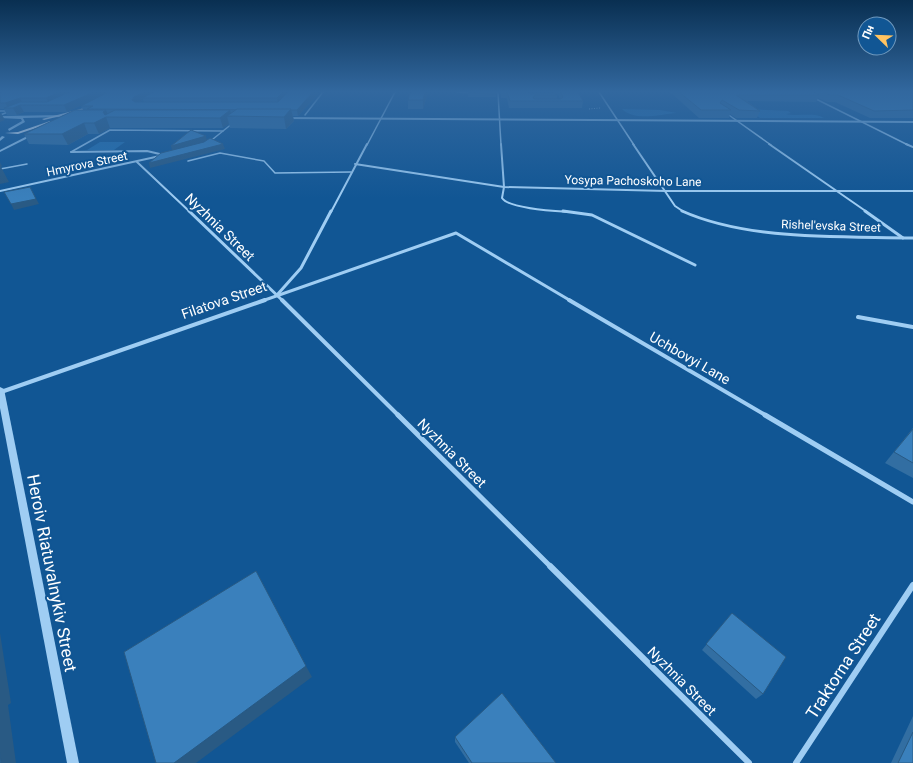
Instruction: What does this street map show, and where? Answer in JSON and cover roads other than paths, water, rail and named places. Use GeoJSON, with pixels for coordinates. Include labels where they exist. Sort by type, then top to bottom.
{"type":"FeatureCollection","features":[{"type":"Feature","properties":{"kind":"main road"},"geometry":{"type":"LineString","coordinates":[[3,135],[23,128]]}},
{"type":"Feature","properties":{"kind":"main road"},"geometry":{"type":"LineString","coordinates":[[3,135],[18,133],[36,128]]}},
{"type":"Feature","properties":{"kind":"street"},"geometry":{"type":"LineString","coordinates":[[3,135],[14,128]]}},
{"type":"Feature","properties":{"kind":"street"},"geometry":{"type":"LineString","coordinates":[[0,151],[44,128]]}},
{"type":"Feature","properties":{"kind":"street"},"geometry":{"type":"LineString","coordinates":[[205,145],[227,128]]}},
{"type":"Feature","properties":{"kind":"street"},"geometry":{"type":"LineString","coordinates":[[277,295],[301,268],[375,128]]}},
{"type":"Feature","properties":{"kind":"street"},"geometry":{"type":"LineString","coordinates":[[501,128],[504,187],[502,198],[504,201],[592,215],[695,265]]}},
{"type":"Feature","properties":{"kind":"street","name":"Rishel'evska Street"},"geometry":{"type":"LineString","coordinates":[[622,128],[675,206],[686,213],[741,227],[787,235],[812,237],[913,238]]}},
{"type":"Feature","properties":{"kind":"street"},"geometry":{"type":"LineString","coordinates":[[748,128],[903,238]]}},
{"type":"Feature","properties":{"kind":"street"},"geometry":{"type":"LineString","coordinates":[[874,128],[913,147]]}},
{"type":"Feature","properties":{"kind":"street"},"geometry":{"type":"LineString","coordinates":[[71,152],[148,152],[164,155]]}},
{"type":"Feature","properties":{"kind":"street","name":"Hmyrova Street"},"geometry":{"type":"LineString","coordinates":[[0,191],[171,154]]}},
{"type":"Feature","properties":{"kind":"street","name":"Nyzhnia Street"},"geometry":{"type":"LineString","coordinates":[[137,162],[277,295],[749,763]]}},
{"type":"Feature","properties":{"kind":"street","name":"Yosypa Pachoskoho Lane"},"geometry":{"type":"LineString","coordinates":[[356,164],[504,187],[666,191],[913,191]]}},
{"type":"Feature","properties":{"kind":"street","name":"Filatova Street"},"geometry":{"type":"LineString","coordinates":[[0,392],[456,233]]}},
{"type":"Feature","properties":{"kind":"street","name":"Uchbovyi Lane"},"geometry":{"type":"LineString","coordinates":[[456,233],[913,502]]}},
{"type":"Feature","properties":{"kind":"street"},"geometry":{"type":"LineString","coordinates":[[858,317],[913,327]]}},
{"type":"Feature","properties":{"kind":"street","name":"Heroiv Riatuvalnykiv Street"},"geometry":{"type":"LineString","coordinates":[[0,388],[73,763]]}},
{"type":"Feature","properties":{"kind":"street","name":"Traktorna Street"},"geometry":{"type":"LineString","coordinates":[[796,763],[913,585]]}},
{"type":"Feature","properties":{"kind":"lane"},"geometry":{"type":"LineString","coordinates":[[71,152],[110,130],[223,131]]}},
{"type":"Feature","properties":{"kind":"lane"},"geometry":{"type":"LineString","coordinates":[[188,161],[220,153],[264,161],[275,173],[298,175],[317,172],[351,172]]}},
{"type":"Feature","properties":{"kind":"lane"},"geometry":{"type":"LineString","coordinates":[[0,169],[28,164]]}}]}
